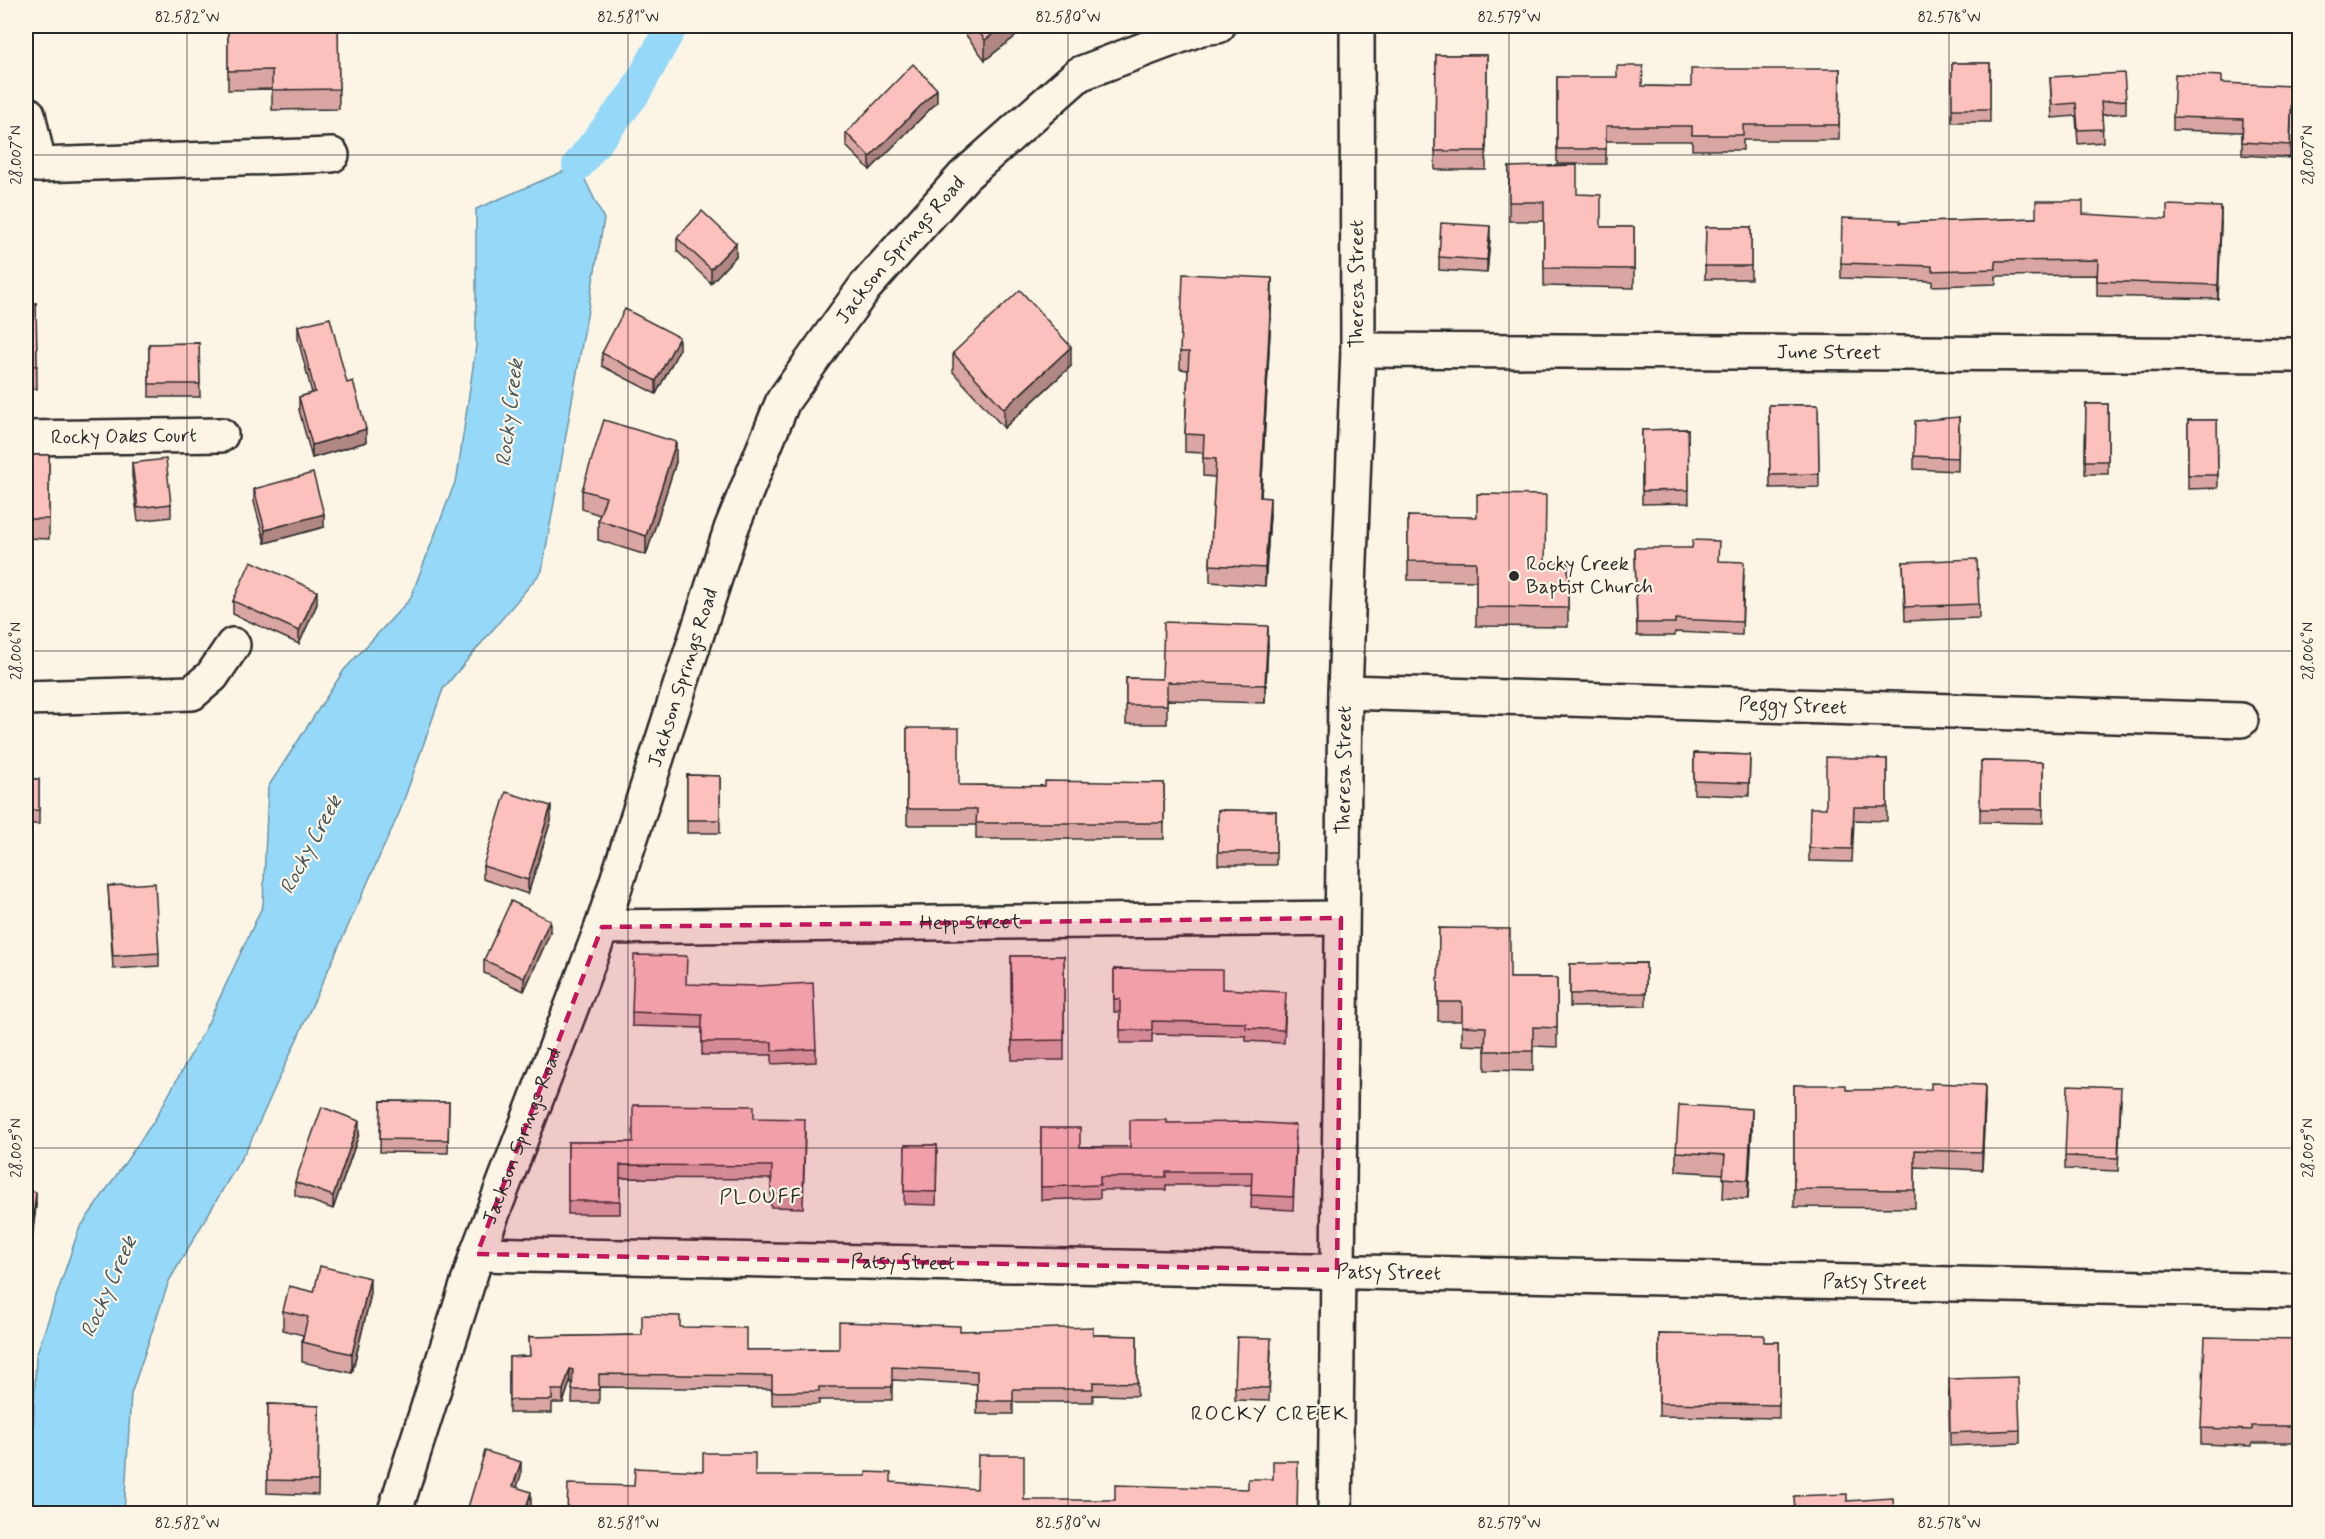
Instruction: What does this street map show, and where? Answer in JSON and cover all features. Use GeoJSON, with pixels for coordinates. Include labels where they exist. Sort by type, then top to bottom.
{"type":"FeatureCollection","features":[{"type":"Feature","properties":{"kind":"street","name":"Jackson Springs Road"},"geometry":{"type":"LineString","coordinates":[[394,1514],[477,1254],[602,927],[731,529],[783,401],[865,287],[964,176],[1079,74],[1201,28],[1218,26]]}},
{"type":"Feature","properties":{"kind":"street","name":"Theresa Street"},"geometry":{"type":"LineString","coordinates":[[1335,1514],[1345,692],[1358,350],[1357,26]]}},
{"type":"Feature","properties":{"kind":"street"},"geometry":{"type":"LineString","coordinates":[[26,113],[28,114],[32,165],[332,156]]}},
{"type":"Feature","properties":{"kind":"street","name":"June Street"},"geometry":{"type":"LineString","coordinates":[[1358,350],[2300,355]]}},
{"type":"Feature","properties":{"kind":"street","name":"Rocky Oaks Court"},"geometry":{"type":"LineString","coordinates":[[26,438],[220,435]]}},
{"type":"Feature","properties":{"kind":"street"},"geometry":{"type":"LineString","coordinates":[[26,698],[192,693],[212,676],[233,645]]}},
{"type":"Feature","properties":{"kind":"street","name":"Peggy Street"},"geometry":{"type":"LineString","coordinates":[[1345,692],[2241,720]]}},
{"type":"Feature","properties":{"kind":"street","name":"Hepp Street"},"geometry":{"type":"LineString","coordinates":[[602,927],[1341,918]]}},
{"type":"Feature","properties":{"kind":"street","name":"Patsy Street"},"geometry":{"type":"LineString","coordinates":[[477,1254],[2300,1291]]}},
{"type":"Feature","properties":{"kind":"highlighted area"},"geometry":{"type":"Polygon","coordinates":[[[1341,918],[1337,1270],[477,1254],[602,927],[1341,918]]]}},
{"type":"Feature","properties":{"kind":"water","name":"Rocky Creek"},"geometry":{"type":"Polygon","coordinates":[[[578,165],[604,219],[542,571],[443,689],[400,811],[249,1145],[169,1281],[131,1394],[124,1513],[30,1513],[36,1356],[79,1229],[154,1121],[206,1027],[263,905],[268,787],[344,670],[410,599],[457,477],[476,346],[476,209],[578,165]]]}},
{"type":"Feature","properties":{"kind":"building"},"geometry":{"type":"Polygon","coordinates":[[[974,26],[1004,26],[985,40],[974,26]]]}},
{"type":"Feature","properties":{"kind":"building"},"geometry":{"type":"Polygon","coordinates":[[[338,27],[339,89],[272,90],[272,70],[228,71],[228,28],[338,27]]]}},
{"type":"Feature","properties":{"kind":"building"},"geometry":{"type":"Polygon","coordinates":[[[1436,55],[1487,55],[1486,151],[1435,151],[1436,55]]]}},
{"type":"Feature","properties":{"kind":"building"},"geometry":{"type":"Polygon","coordinates":[[[1952,63],[1990,63],[1990,109],[1952,109],[1952,63]]]}},
{"type":"Feature","properties":{"kind":"building"},"geometry":{"type":"Polygon","coordinates":[[[913,64],[937,89],[870,157],[846,133],[913,64]]]}},
{"type":"Feature","properties":{"kind":"building"},"geometry":{"type":"Polygon","coordinates":[[[1617,66],[1643,66],[1642,86],[1691,87],[1691,69],[1840,69],[1839,125],[1743,125],[1743,135],[1692,135],[1692,126],[1606,126],[1606,149],[1557,149],[1557,77],[1617,77],[1617,66]]]}},
{"type":"Feature","properties":{"kind":"building"},"geometry":{"type":"Polygon","coordinates":[[[2124,73],[2126,100],[2101,102],[2103,129],[2078,130],[2076,103],[2052,105],[2050,77],[2124,73]]]}},
{"type":"Feature","properties":{"kind":"building"},"geometry":{"type":"Polygon","coordinates":[[[2175,74],[2222,76],[2222,83],[2292,86],[2290,145],[2242,142],[2243,119],[2173,117],[2175,74]]]}},
{"type":"Feature","properties":{"kind":"building"},"geometry":{"type":"Polygon","coordinates":[[[1577,165],[1577,194],[1601,195],[1601,227],[1634,227],[1634,269],[1544,268],[1544,202],[1509,202],[1509,167],[1577,165]]]}},
{"type":"Feature","properties":{"kind":"building"},"geometry":{"type":"Polygon","coordinates":[[[2036,201],[2083,201],[2083,214],[2167,219],[2167,205],[2221,207],[2218,285],[2097,281],[2098,260],[1995,261],[1996,269],[1932,271],[1932,266],[1841,263],[1842,218],[1900,220],[1900,223],[2036,218],[2036,201]]]}},
{"type":"Feature","properties":{"kind":"building"},"geometry":{"type":"Polygon","coordinates":[[[702,211],[736,243],[711,269],[677,238],[702,211]]]}},
{"type":"Feature","properties":{"kind":"building"},"geometry":{"type":"Polygon","coordinates":[[[1441,223],[1490,226],[1487,260],[1439,257],[1441,223]]]}},
{"type":"Feature","properties":{"kind":"building"},"geometry":{"type":"Polygon","coordinates":[[[1706,227],[1751,227],[1751,266],[1705,266],[1706,227]]]}},
{"type":"Feature","properties":{"kind":"building"},"geometry":{"type":"Polygon","coordinates":[[[1183,274],[1272,278],[1260,497],[1270,498],[1265,568],[1210,565],[1216,459],[1203,458],[1204,435],[1185,434],[1189,352],[1180,352],[1183,274]]]}},
{"type":"Feature","properties":{"kind":"building"},"geometry":{"type":"Polygon","coordinates":[[[1020,290],[1071,347],[1004,409],[953,353],[1020,290]]]}},
{"type":"Feature","properties":{"kind":"building"},"geometry":{"type":"Polygon","coordinates":[[[26,303],[36,303],[37,366],[26,366],[26,303]]]}},
{"type":"Feature","properties":{"kind":"building"},"geometry":{"type":"Polygon","coordinates":[[[625,309],[679,337],[656,381],[602,353],[625,309]]]}},
{"type":"Feature","properties":{"kind":"building"},"geometry":{"type":"Polygon","coordinates":[[[330,318],[347,383],[353,381],[366,429],[312,445],[299,397],[315,392],[298,326],[330,318]]]}},
{"type":"Feature","properties":{"kind":"building"},"geometry":{"type":"Polygon","coordinates":[[[199,343],[200,384],[149,384],[149,344],[199,343]]]}},
{"type":"Feature","properties":{"kind":"building"},"geometry":{"type":"Polygon","coordinates":[[[2086,404],[2108,404],[2108,461],[2085,461],[2086,404]]]}},
{"type":"Feature","properties":{"kind":"building"},"geometry":{"type":"Polygon","coordinates":[[[1769,405],[1818,405],[1819,474],[1770,475],[1769,405]]]}},
{"type":"Feature","properties":{"kind":"building"},"geometry":{"type":"Polygon","coordinates":[[[1959,417],[1958,458],[1914,456],[1915,421],[1959,417]]]}},
{"type":"Feature","properties":{"kind":"building"},"geometry":{"type":"Polygon","coordinates":[[[604,420],[676,442],[646,536],[598,520],[606,497],[582,490],[604,420]]]}},
{"type":"Feature","properties":{"kind":"building"},"geometry":{"type":"Polygon","coordinates":[[[2188,420],[2217,420],[2218,475],[2188,475],[2188,420]]]}},
{"type":"Feature","properties":{"kind":"building"},"geometry":{"type":"Polygon","coordinates":[[[1688,429],[1689,490],[1642,491],[1642,430],[1688,429]]]}},
{"type":"Feature","properties":{"kind":"building"},"geometry":{"type":"Polygon","coordinates":[[[26,455],[49,455],[49,519],[26,519],[26,455]]]}},
{"type":"Feature","properties":{"kind":"building"},"geometry":{"type":"Polygon","coordinates":[[[166,459],[171,504],[138,508],[132,463],[166,459]]]}},
{"type":"Feature","properties":{"kind":"building"},"geometry":{"type":"Polygon","coordinates":[[[313,473],[324,514],[265,530],[254,489],[313,473]]]}},
{"type":"Feature","properties":{"kind":"building"},"geometry":{"type":"Polygon","coordinates":[[[1477,494],[1546,495],[1545,562],[1568,563],[1568,608],[1476,607],[1476,562],[1408,561],[1408,516],[1477,517],[1477,494]]]}},
{"type":"Feature","properties":{"kind":"building"},"geometry":{"type":"Polygon","coordinates":[[[1693,540],[1719,541],[1718,561],[1744,562],[1742,622],[1675,619],[1675,623],[1637,623],[1635,548],[1692,548],[1693,540]]]}},
{"type":"Feature","properties":{"kind":"building"},"geometry":{"type":"Polygon","coordinates":[[[1977,559],[1979,604],[1905,607],[1903,562],[1977,559]]]}},
{"type":"Feature","properties":{"kind":"building"},"geometry":{"type":"Polygon","coordinates":[[[251,561],[317,591],[299,631],[233,601],[251,561]]]}},
{"type":"Feature","properties":{"kind":"building"},"geometry":{"type":"Polygon","coordinates":[[[1164,622],[1268,626],[1265,685],[1167,682],[1167,705],[1126,705],[1126,678],[1162,679],[1164,622]]]}},
{"type":"Feature","properties":{"kind":"building"},"geometry":{"type":"Polygon","coordinates":[[[907,728],[959,728],[959,785],[1045,786],[1045,781],[1164,783],[1164,823],[976,823],[977,809],[907,809],[907,728]]]}},
{"type":"Feature","properties":{"kind":"building"},"geometry":{"type":"Polygon","coordinates":[[[1694,753],[1750,755],[1749,783],[1694,781],[1694,753]]]}},
{"type":"Feature","properties":{"kind":"building"},"geometry":{"type":"Polygon","coordinates":[[[1826,757],[1887,759],[1887,807],[1854,807],[1852,849],[1809,848],[1810,808],[1826,808],[1826,757]]]}},
{"type":"Feature","properties":{"kind":"building"},"geometry":{"type":"Polygon","coordinates":[[[1981,761],[2043,762],[2043,809],[1980,809],[1981,761]]]}},
{"type":"Feature","properties":{"kind":"building"},"geometry":{"type":"Polygon","coordinates":[[[687,775],[720,776],[720,820],[687,820],[687,775]]]}},
{"type":"Feature","properties":{"kind":"building"},"geometry":{"type":"Polygon","coordinates":[[[26,779],[39,779],[39,810],[26,811],[26,779]]]}},
{"type":"Feature","properties":{"kind":"building"},"geometry":{"type":"Polygon","coordinates":[[[506,792],[551,806],[528,880],[483,866],[506,792]]]}},
{"type":"Feature","properties":{"kind":"building"},"geometry":{"type":"Polygon","coordinates":[[[1218,810],[1276,811],[1276,852],[1218,852],[1218,810]]]}},
{"type":"Feature","properties":{"kind":"building"},"geometry":{"type":"Polygon","coordinates":[[[155,883],[159,953],[113,956],[108,886],[155,883]]]}},
{"type":"Feature","properties":{"kind":"building"},"geometry":{"type":"Polygon","coordinates":[[[511,901],[550,920],[524,978],[484,960],[511,901]]]}},
{"type":"Feature","properties":{"kind":"building"},"geometry":{"type":"Polygon","coordinates":[[[1439,928],[1510,929],[1510,978],[1557,978],[1557,1028],[1533,1027],[1533,1051],[1485,1051],[1486,1027],[1462,1026],[1462,1002],[1438,1002],[1439,928]]]}},
{"type":"Feature","properties":{"kind":"building"},"geometry":{"type":"Polygon","coordinates":[[[634,955],[687,956],[686,984],[755,986],[813,983],[816,1049],[772,1051],[772,1042],[702,1042],[702,1015],[632,1012],[634,955]]]}},
{"type":"Feature","properties":{"kind":"building"},"geometry":{"type":"Polygon","coordinates":[[[1011,956],[1064,956],[1064,1040],[1012,1041],[1011,956]]]}},
{"type":"Feature","properties":{"kind":"building"},"geometry":{"type":"Polygon","coordinates":[[[1646,963],[1646,993],[1570,994],[1570,964],[1646,963]]]}},
{"type":"Feature","properties":{"kind":"building"},"geometry":{"type":"Polygon","coordinates":[[[1114,969],[1222,970],[1222,989],[1286,992],[1284,1030],[1246,1028],[1246,1023],[1152,1021],[1152,1030],[1120,1030],[1120,999],[1114,999],[1114,969]]]}},
{"type":"Feature","properties":{"kind":"building"},"geometry":{"type":"Polygon","coordinates":[[[1931,1083],[1985,1085],[1982,1152],[1915,1150],[1915,1190],[1794,1189],[1794,1085],[1846,1085],[1846,1090],[1931,1089],[1931,1083]]]}},
{"type":"Feature","properties":{"kind":"building"},"geometry":{"type":"Polygon","coordinates":[[[2068,1085],[2121,1087],[2118,1158],[2065,1156],[2068,1085]]]}},
{"type":"Feature","properties":{"kind":"building"},"geometry":{"type":"Polygon","coordinates":[[[381,1101],[449,1102],[448,1140],[380,1139],[381,1101]]]}},
{"type":"Feature","properties":{"kind":"building"},"geometry":{"type":"Polygon","coordinates":[[[633,1105],[754,1106],[754,1118],[805,1119],[803,1195],[771,1194],[772,1166],[620,1165],[620,1201],[568,1201],[568,1142],[633,1142],[633,1105]]]}},
{"type":"Feature","properties":{"kind":"building"},"geometry":{"type":"Polygon","coordinates":[[[1679,1105],[1752,1109],[1748,1180],[1723,1178],[1725,1155],[1676,1152],[1679,1105]]]}},
{"type":"Feature","properties":{"kind":"building"},"geometry":{"type":"Polygon","coordinates":[[[322,1107],[359,1121],[333,1196],[295,1182],[322,1107]]]}},
{"type":"Feature","properties":{"kind":"building"},"geometry":{"type":"Polygon","coordinates":[[[1130,1120],[1167,1120],[1167,1123],[1250,1122],[1296,1125],[1293,1197],[1251,1195],[1252,1172],[1166,1172],[1166,1177],[1100,1177],[1100,1185],[1041,1187],[1041,1128],[1080,1128],[1080,1147],[1130,1147],[1130,1120]]]}},
{"type":"Feature","properties":{"kind":"building"},"geometry":{"type":"Polygon","coordinates":[[[905,1145],[937,1145],[936,1192],[904,1191],[905,1145]]]}},
{"type":"Feature","properties":{"kind":"building"},"geometry":{"type":"Polygon","coordinates":[[[26,1191],[36,1192],[31,1235],[26,1235],[26,1191]]]}},
{"type":"Feature","properties":{"kind":"building"},"geometry":{"type":"Polygon","coordinates":[[[320,1266],[370,1278],[352,1354],[302,1342],[308,1317],[283,1311],[289,1286],[314,1292],[320,1266]]]}},
{"type":"Feature","properties":{"kind":"building"},"geometry":{"type":"Polygon","coordinates":[[[642,1315],[680,1316],[680,1327],[746,1328],[746,1350],[839,1349],[839,1322],[960,1326],[960,1331],[1093,1327],[1093,1335],[1137,1336],[1137,1383],[1093,1382],[1093,1389],[1013,1389],[1013,1401],[977,1401],[977,1371],[892,1367],[892,1387],[819,1387],[819,1391],[772,1392],[772,1376],[599,1374],[599,1390],[572,1390],[573,1370],[570,1369],[563,1390],[552,1390],[552,1400],[509,1400],[509,1357],[530,1356],[529,1337],[642,1335],[642,1315]]]}},
{"type":"Feature","properties":{"kind":"building"},"geometry":{"type":"Polygon","coordinates":[[[1659,1334],[1764,1335],[1764,1342],[1779,1342],[1779,1405],[1659,1403],[1659,1334]]]}},
{"type":"Feature","properties":{"kind":"building"},"geometry":{"type":"Polygon","coordinates":[[[1237,1337],[1271,1338],[1269,1388],[1235,1387],[1237,1337]]]}},
{"type":"Feature","properties":{"kind":"building"},"geometry":{"type":"Polygon","coordinates":[[[2205,1337],[2300,1339],[2300,1426],[2252,1426],[2252,1430],[2201,1428],[2205,1337]]]}},
{"type":"Feature","properties":{"kind":"building"},"geometry":{"type":"Polygon","coordinates":[[[2018,1377],[2020,1430],[1950,1433],[1949,1379],[2018,1377]]]}},
{"type":"Feature","properties":{"kind":"building"},"geometry":{"type":"Polygon","coordinates":[[[268,1404],[319,1406],[318,1481],[267,1480],[268,1404]]]}},
{"type":"Feature","properties":{"kind":"building"},"geometry":{"type":"Polygon","coordinates":[[[485,1451],[521,1462],[513,1486],[531,1492],[524,1514],[466,1514],[485,1451]]]}},
{"type":"Feature","properties":{"kind":"building"},"geometry":{"type":"Polygon","coordinates":[[[703,1453],[755,1453],[755,1476],[866,1476],[866,1472],[891,1473],[891,1482],[977,1489],[978,1455],[1024,1455],[1024,1500],[1115,1500],[1115,1485],[1248,1489],[1248,1479],[1273,1479],[1273,1461],[1298,1461],[1297,1514],[567,1514],[568,1484],[634,1486],[635,1468],[703,1471],[703,1453]]]}},
{"type":"Feature","properties":{"kind":"building"},"geometry":{"type":"Polygon","coordinates":[[[1847,1494],[1847,1501],[1893,1498],[1894,1514],[1795,1514],[1794,1496],[1847,1494]]]}},
{"type":"Feature","properties":{"kind":"building"},"geometry":{"type":"Polygon","coordinates":[[[1672,1508],[1713,1509],[1713,1512],[1765,1510],[1765,1514],[1672,1514],[1672,1508]]]}},
{"type":"Feature","properties":{"kind":"waterway"},"geometry":{"type":"LineString","coordinates":[[578,165],[634,94],[672,26]]}},
{"type":"Feature","properties":{"kind":"place","name":"Rocky Creek Baptist Church"},"geometry":{"type":"Point","coordinates":[1514,576]}},
{"type":"Feature","properties":{"kind":"district","name":"PLOUFF"},"geometry":{"type":"Point","coordinates":[761,1197]}},
{"type":"Feature","properties":{"kind":"district","name":"ROCKY CREEK"},"geometry":{"type":"Point","coordinates":[1270,1414]}}]}
